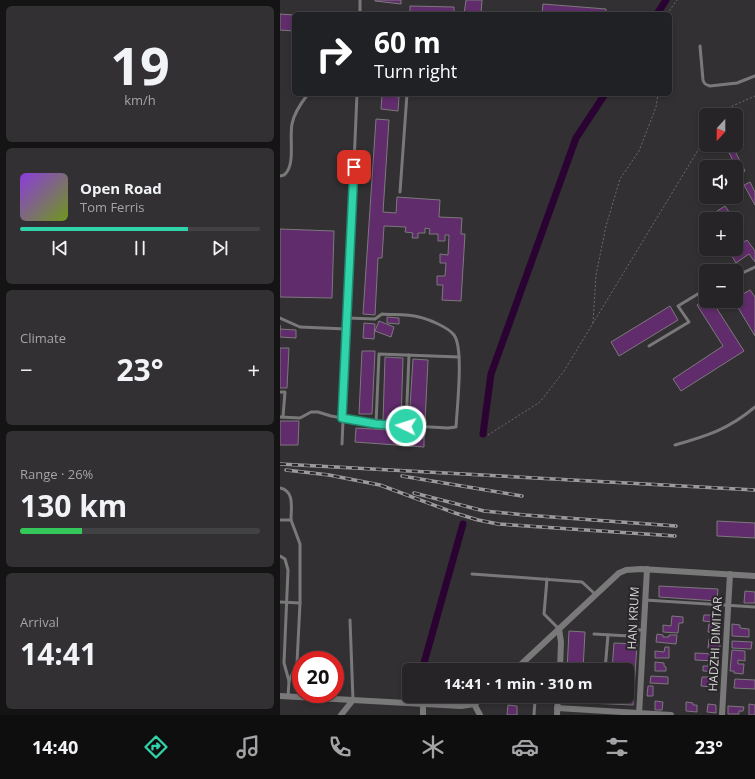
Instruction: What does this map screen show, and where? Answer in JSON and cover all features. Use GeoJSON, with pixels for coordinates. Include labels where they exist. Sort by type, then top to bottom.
{"type":"FeatureCollection","features":[{"type":"Feature","properties":{"kind":"street"},"geometry":{"type":"LineString","coordinates":[[522,663],[620,573],[633,569],[647,569],[755,576]]}},
{"type":"Feature","properties":{"kind":"street","name":"HAN KRUM"},"geometry":{"type":"LineString","coordinates":[[639,714],[647,569]]}},
{"type":"Feature","properties":{"kind":"street","name":"HADZHI DIMITAR"},"geometry":{"type":"LineString","coordinates":[[722,715],[730,574]]}},
{"type":"Feature","properties":{"kind":"street"},"geometry":{"type":"LineString","coordinates":[[559,628],[561,642],[560,663]]}},
{"type":"Feature","properties":{"kind":"street"},"geometry":{"type":"LineString","coordinates":[[280,696],[424,705],[461,706],[474,704],[480,715]]}},
{"type":"Feature","properties":{"kind":"street"},"geometry":{"type":"LineString","coordinates":[[341,715],[353,700]]}},
{"type":"Feature","properties":{"kind":"street"},"geometry":{"type":"LineString","coordinates":[[423,715],[424,705]]}},
{"type":"Feature","properties":{"kind":"street"},"geometry":{"type":"LineString","coordinates":[[557,712],[671,715]]}},
{"type":"Feature","properties":{"kind":"lane"},"geometry":{"type":"LineString","coordinates":[[360,0],[360,12]]}},
{"type":"Feature","properties":{"kind":"lane"},"geometry":{"type":"LineString","coordinates":[[700,46],[704,84],[710,86],[737,83],[755,76]]}},
{"type":"Feature","properties":{"kind":"lane"},"geometry":{"type":"LineString","coordinates":[[280,176],[284,175],[290,168],[292,123],[298,108],[307,96]]}},
{"type":"Feature","properties":{"kind":"lane"},"geometry":{"type":"LineString","coordinates":[[342,444],[346,329],[358,96]]}},
{"type":"Feature","properties":{"kind":"lane"},"geometry":{"type":"LineString","coordinates":[[400,192],[407,96]]}},
{"type":"Feature","properties":{"kind":"lane"},"geometry":{"type":"LineString","coordinates":[[743,273],[755,267]]}},
{"type":"Feature","properties":{"kind":"lane"},"geometry":{"type":"LineString","coordinates":[[649,346],[689,322],[678,306],[699,293]]}},
{"type":"Feature","properties":{"kind":"lane"},"geometry":{"type":"LineString","coordinates":[[280,392],[285,392],[282,417],[300,418],[311,412],[318,412],[376,424],[448,428],[456,426],[459,357],[458,344],[455,336],[450,330],[418,316],[382,314],[376,320],[347,318]]}},
{"type":"Feature","properties":{"kind":"lane"},"geometry":{"type":"LineString","coordinates":[[280,318],[300,327],[346,329]]}},
{"type":"Feature","properties":{"kind":"lane"},"geometry":{"type":"LineString","coordinates":[[376,424],[379,354],[459,357]]}},
{"type":"Feature","properties":{"kind":"lane"},"geometry":{"type":"LineString","coordinates":[[406,426],[409,355]]}},
{"type":"Feature","properties":{"kind":"lane"},"geometry":{"type":"LineString","coordinates":[[675,445],[702,438],[724,428],[743,417],[755,407]]}},
{"type":"Feature","properties":{"kind":"lane"},"geometry":{"type":"LineString","coordinates":[[280,488],[288,491],[291,495],[291,520],[300,544],[300,603],[297,663],[289,682]]}},
{"type":"Feature","properties":{"kind":"lane"},"geometry":{"type":"LineString","coordinates":[[280,520],[291,520]]}},
{"type":"Feature","properties":{"kind":"lane"},"geometry":{"type":"LineString","coordinates":[[280,556],[286,559],[287,564],[284,663],[289,682],[288,697]]}},
{"type":"Feature","properties":{"kind":"lane"},"geometry":{"type":"LineString","coordinates":[[472,574],[582,582],[596,595]]}},
{"type":"Feature","properties":{"kind":"lane"},"geometry":{"type":"LineString","coordinates":[[547,579],[544,614],[559,628]]}},
{"type":"Feature","properties":{"kind":"lane"},"geometry":{"type":"LineString","coordinates":[[645,600],[755,607]]}},
{"type":"Feature","properties":{"kind":"lane"},"geometry":{"type":"LineString","coordinates":[[280,602],[300,603]]}},
{"type":"Feature","properties":{"kind":"lane"},"geometry":{"type":"LineString","coordinates":[[350,620],[353,700]]}},
{"type":"Feature","properties":{"kind":"lane"},"geometry":{"type":"LineString","coordinates":[[594,634],[629,636],[635,630],[644,630]]}},
{"type":"Feature","properties":{"kind":"lane"},"geometry":{"type":"LineString","coordinates":[[606,663],[608,635]]}},
{"type":"Feature","properties":{"kind":"lane"},"geometry":{"type":"LineString","coordinates":[[534,715],[535,703]]}},
{"type":"Feature","properties":{"kind":"path"},"geometry":{"type":"LineString","coordinates":[[668,12],[677,0]]}},
{"type":"Feature","properties":{"kind":"path"},"geometry":{"type":"LineString","coordinates":[[593,324],[596,275],[608,220],[620,179],[639,151],[656,107],[658,96]]}},
{"type":"Feature","properties":{"kind":"path"},"geometry":{"type":"LineString","coordinates":[[729,108],[755,96]]}},
{"type":"Feature","properties":{"kind":"path"},"geometry":{"type":"LineString","coordinates":[[488,435],[540,402],[564,370],[699,149]]}},
{"type":"Feature","properties":{"kind":"building"},"geometry":{"type":"Polygon","coordinates":[[[401,0],[401,4],[375,1],[401,0]]]}},
{"type":"Feature","properties":{"kind":"building"},"geometry":{"type":"Polygon","coordinates":[[[466,0],[482,0],[481,12],[464,12],[466,0]]]}},
{"type":"Feature","properties":{"kind":"building"},"geometry":{"type":"Polygon","coordinates":[[[543,4],[606,9],[606,12],[542,12],[543,4]]]}},
{"type":"Feature","properties":{"kind":"building"},"geometry":{"type":"Polygon","coordinates":[[[410,6],[454,7],[454,12],[410,12],[410,6]]]}},
{"type":"Feature","properties":{"kind":"building"},"geometry":{"type":"Polygon","coordinates":[[[280,14],[292,15],[292,31],[280,30],[280,14]]]}},
{"type":"Feature","properties":{"kind":"building"},"geometry":{"type":"Polygon","coordinates":[[[382,96],[399,97],[398,111],[381,109],[382,96]]]}},
{"type":"Feature","properties":{"kind":"building"},"geometry":{"type":"Polygon","coordinates":[[[376,119],[389,120],[383,212],[396,213],[397,197],[440,200],[439,217],[462,218],[461,234],[465,234],[461,301],[442,300],[443,285],[437,285],[437,276],[445,276],[446,263],[440,263],[440,254],[448,255],[449,235],[445,235],[445,241],[438,241],[438,234],[429,234],[430,229],[425,228],[425,233],[418,233],[418,238],[412,238],[413,233],[405,232],[406,227],[384,226],[382,258],[378,258],[375,315],[363,314],[376,119]]]}},
{"type":"Feature","properties":{"kind":"building"},"geometry":{"type":"Polygon","coordinates":[[[729,152],[736,152],[740,160],[733,160],[729,152]]]}},
{"type":"Feature","properties":{"kind":"building"},"geometry":{"type":"Polygon","coordinates":[[[750,182],[755,192],[755,205],[744,185],[750,182]]]}},
{"type":"Feature","properties":{"kind":"building"},"geometry":{"type":"Polygon","coordinates":[[[725,206],[729,212],[716,212],[725,206]]]}},
{"type":"Feature","properties":{"kind":"building"},"geometry":{"type":"Polygon","coordinates":[[[280,229],[334,231],[332,298],[280,297],[280,229]]]}},
{"type":"Feature","properties":{"kind":"building"},"geometry":{"type":"Polygon","coordinates":[[[747,240],[755,251],[755,262],[749,254],[736,263],[732,256],[743,256],[743,243],[747,240]]]}},
{"type":"Feature","properties":{"kind":"building"},"geometry":{"type":"Polygon","coordinates":[[[750,290],[755,297],[755,336],[738,308],[743,308],[743,294],[750,290]]]}},
{"type":"Feature","properties":{"kind":"building"},"geometry":{"type":"Polygon","coordinates":[[[699,304],[699,308],[716,308],[744,351],[681,391],[673,379],[723,346],[697,305],[699,304]]]}},
{"type":"Feature","properties":{"kind":"building"},"geometry":{"type":"Polygon","coordinates":[[[670,306],[678,320],[619,356],[611,342],[670,306]]]}},
{"type":"Feature","properties":{"kind":"building"},"geometry":{"type":"Polygon","coordinates":[[[387,317],[399,318],[399,324],[387,323],[387,317]]]}},
{"type":"Feature","properties":{"kind":"building"},"geometry":{"type":"Polygon","coordinates":[[[379,321],[394,327],[391,337],[375,331],[379,321]]]}},
{"type":"Feature","properties":{"kind":"building"},"geometry":{"type":"Polygon","coordinates":[[[364,323],[375,324],[374,339],[363,338],[364,323]]]}},
{"type":"Feature","properties":{"kind":"building"},"geometry":{"type":"Polygon","coordinates":[[[280,329],[296,330],[296,338],[280,337],[280,329]]]}},
{"type":"Feature","properties":{"kind":"building"},"geometry":{"type":"Polygon","coordinates":[[[280,348],[289,348],[287,388],[280,388],[280,348]]]}},
{"type":"Feature","properties":{"kind":"building"},"geometry":{"type":"Polygon","coordinates":[[[362,351],[375,351],[372,414],[359,414],[362,351]]]}},
{"type":"Feature","properties":{"kind":"building"},"geometry":{"type":"Polygon","coordinates":[[[385,357],[403,358],[401,422],[383,421],[385,357]]]}},
{"type":"Feature","properties":{"kind":"building"},"geometry":{"type":"Polygon","coordinates":[[[413,359],[428,360],[425,423],[409,422],[413,359]]]}},
{"type":"Feature","properties":{"kind":"building"},"geometry":{"type":"Polygon","coordinates":[[[280,421],[299,421],[298,445],[280,445],[280,421]]]}},
{"type":"Feature","properties":{"kind":"building"},"geometry":{"type":"Polygon","coordinates":[[[356,428],[424,432],[424,447],[355,442],[356,428]]]}},
{"type":"Feature","properties":{"kind":"building"},"geometry":{"type":"Polygon","coordinates":[[[717,521],[755,523],[755,538],[717,536],[717,521]]]}},
{"type":"Feature","properties":{"kind":"building"},"geometry":{"type":"Polygon","coordinates":[[[659,586],[718,589],[717,601],[659,597],[659,586]]]}},
{"type":"Feature","properties":{"kind":"building"},"geometry":{"type":"Polygon","coordinates":[[[745,591],[755,592],[755,603],[744,603],[745,591]]]}},
{"type":"Feature","properties":{"kind":"building"},"geometry":{"type":"Polygon","coordinates":[[[704,615],[714,615],[713,622],[703,621],[704,615]]]}},
{"type":"Feature","properties":{"kind":"building"},"geometry":{"type":"Polygon","coordinates":[[[672,616],[683,617],[683,623],[679,623],[678,633],[663,632],[663,625],[671,626],[672,616]]]}},
{"type":"Feature","properties":{"kind":"building"},"geometry":{"type":"Polygon","coordinates":[[[709,624],[720,625],[720,633],[708,632],[709,624]]]}},
{"type":"Feature","properties":{"kind":"building"},"geometry":{"type":"Polygon","coordinates":[[[732,624],[740,625],[740,628],[749,629],[749,637],[732,636],[732,624]]]}},
{"type":"Feature","properties":{"kind":"building"},"geometry":{"type":"Polygon","coordinates":[[[569,631],[585,632],[583,663],[567,663],[569,631]]]}},
{"type":"Feature","properties":{"kind":"building"},"geometry":{"type":"Polygon","coordinates":[[[657,634],[663,635],[663,637],[677,635],[676,644],[656,642],[657,634]]]}},
{"type":"Feature","properties":{"kind":"building"},"geometry":{"type":"Polygon","coordinates":[[[709,639],[720,640],[720,649],[708,648],[709,639]]]}},
{"type":"Feature","properties":{"kind":"building"},"geometry":{"type":"Polygon","coordinates":[[[732,641],[752,642],[751,649],[732,648],[732,641]]]}},
{"type":"Feature","properties":{"kind":"building"},"geometry":{"type":"Polygon","coordinates":[[[614,643],[637,644],[634,690],[634,663],[613,663],[614,643]]]}},
{"type":"Feature","properties":{"kind":"building"},"geometry":{"type":"Polygon","coordinates":[[[665,647],[669,647],[669,658],[655,658],[655,651],[664,652],[665,647]]]}},
{"type":"Feature","properties":{"kind":"building"},"geometry":{"type":"Polygon","coordinates":[[[732,650],[745,651],[745,661],[738,660],[738,664],[744,664],[743,674],[730,671],[732,650]]]}},
{"type":"Feature","properties":{"kind":"building"},"geometry":{"type":"Polygon","coordinates":[[[695,653],[715,654],[715,661],[695,660],[695,653]]]}},
{"type":"Feature","properties":{"kind":"building"},"geometry":{"type":"Polygon","coordinates":[[[655,662],[664,663],[666,671],[655,671],[655,662]]]}},
{"type":"Feature","properties":{"kind":"building"},"geometry":{"type":"Polygon","coordinates":[[[708,664],[718,664],[718,672],[703,671],[703,666],[708,666],[708,664]]]}},
{"type":"Feature","properties":{"kind":"building"},"geometry":{"type":"Polygon","coordinates":[[[651,676],[668,677],[668,684],[650,683],[651,676]]]}},
{"type":"Feature","properties":{"kind":"building"},"geometry":{"type":"Polygon","coordinates":[[[702,677],[714,677],[713,687],[701,686],[702,677]]]}},
{"type":"Feature","properties":{"kind":"building"},"geometry":{"type":"Polygon","coordinates":[[[735,679],[755,680],[755,689],[734,688],[735,679]]]}},
{"type":"Feature","properties":{"kind":"building"},"geometry":{"type":"Polygon","coordinates":[[[648,686],[653,686],[653,696],[647,696],[648,686]]]}},
{"type":"Feature","properties":{"kind":"building"},"geometry":{"type":"Polygon","coordinates":[[[655,701],[663,702],[662,710],[655,710],[655,701]]]}},
{"type":"Feature","properties":{"kind":"building"},"geometry":{"type":"Polygon","coordinates":[[[686,702],[697,705],[697,712],[686,711],[686,702]]]}},
{"type":"Feature","properties":{"kind":"building"},"geometry":{"type":"Polygon","coordinates":[[[588,703],[633,703],[633,705],[588,703]]]}},
{"type":"Feature","properties":{"kind":"building"},"geometry":{"type":"Polygon","coordinates":[[[708,704],[716,705],[716,713],[707,712],[708,704]]]}},
{"type":"Feature","properties":{"kind":"building"},"geometry":{"type":"Polygon","coordinates":[[[749,704],[755,705],[755,715],[749,715],[749,704]]]}},
{"type":"Feature","properties":{"kind":"building"},"geometry":{"type":"Polygon","coordinates":[[[508,705],[517,706],[517,715],[507,715],[508,705]]]}},
{"type":"Feature","properties":{"kind":"building"},"geometry":{"type":"Polygon","coordinates":[[[728,706],[744,707],[743,711],[739,711],[739,714],[728,714],[728,706]]]}},
{"type":"Feature","properties":{"kind":"waterway"},"geometry":{"type":"LineString","coordinates":[[658,12],[666,0]]}},
{"type":"Feature","properties":{"kind":"waterway"},"geometry":{"type":"LineString","coordinates":[[483,434],[491,374],[576,138],[604,96]]}},
{"type":"Feature","properties":{"kind":"waterway"},"geometry":{"type":"LineString","coordinates":[[424,663],[463,524]]}},
{"type":"Feature","properties":{"kind":"railway"},"geometry":{"type":"LineString","coordinates":[[280,464],[755,490]]}},
{"type":"Feature","properties":{"kind":"railway"},"geometry":{"type":"LineString","coordinates":[[286,470],[329,475],[380,485],[455,513],[498,524],[675,536]]}},
{"type":"Feature","properties":{"kind":"railway"},"geometry":{"type":"LineString","coordinates":[[402,476],[522,496]]}},
{"type":"Feature","properties":{"kind":"railway"},"geometry":{"type":"LineString","coordinates":[[414,493],[484,511],[676,526]]}},
{"type":"Feature","properties":{"kind":"route"},"geometry":{"type":"LineString","coordinates":[[354,167],[342,418],[376,424],[406,426]]}}]}
